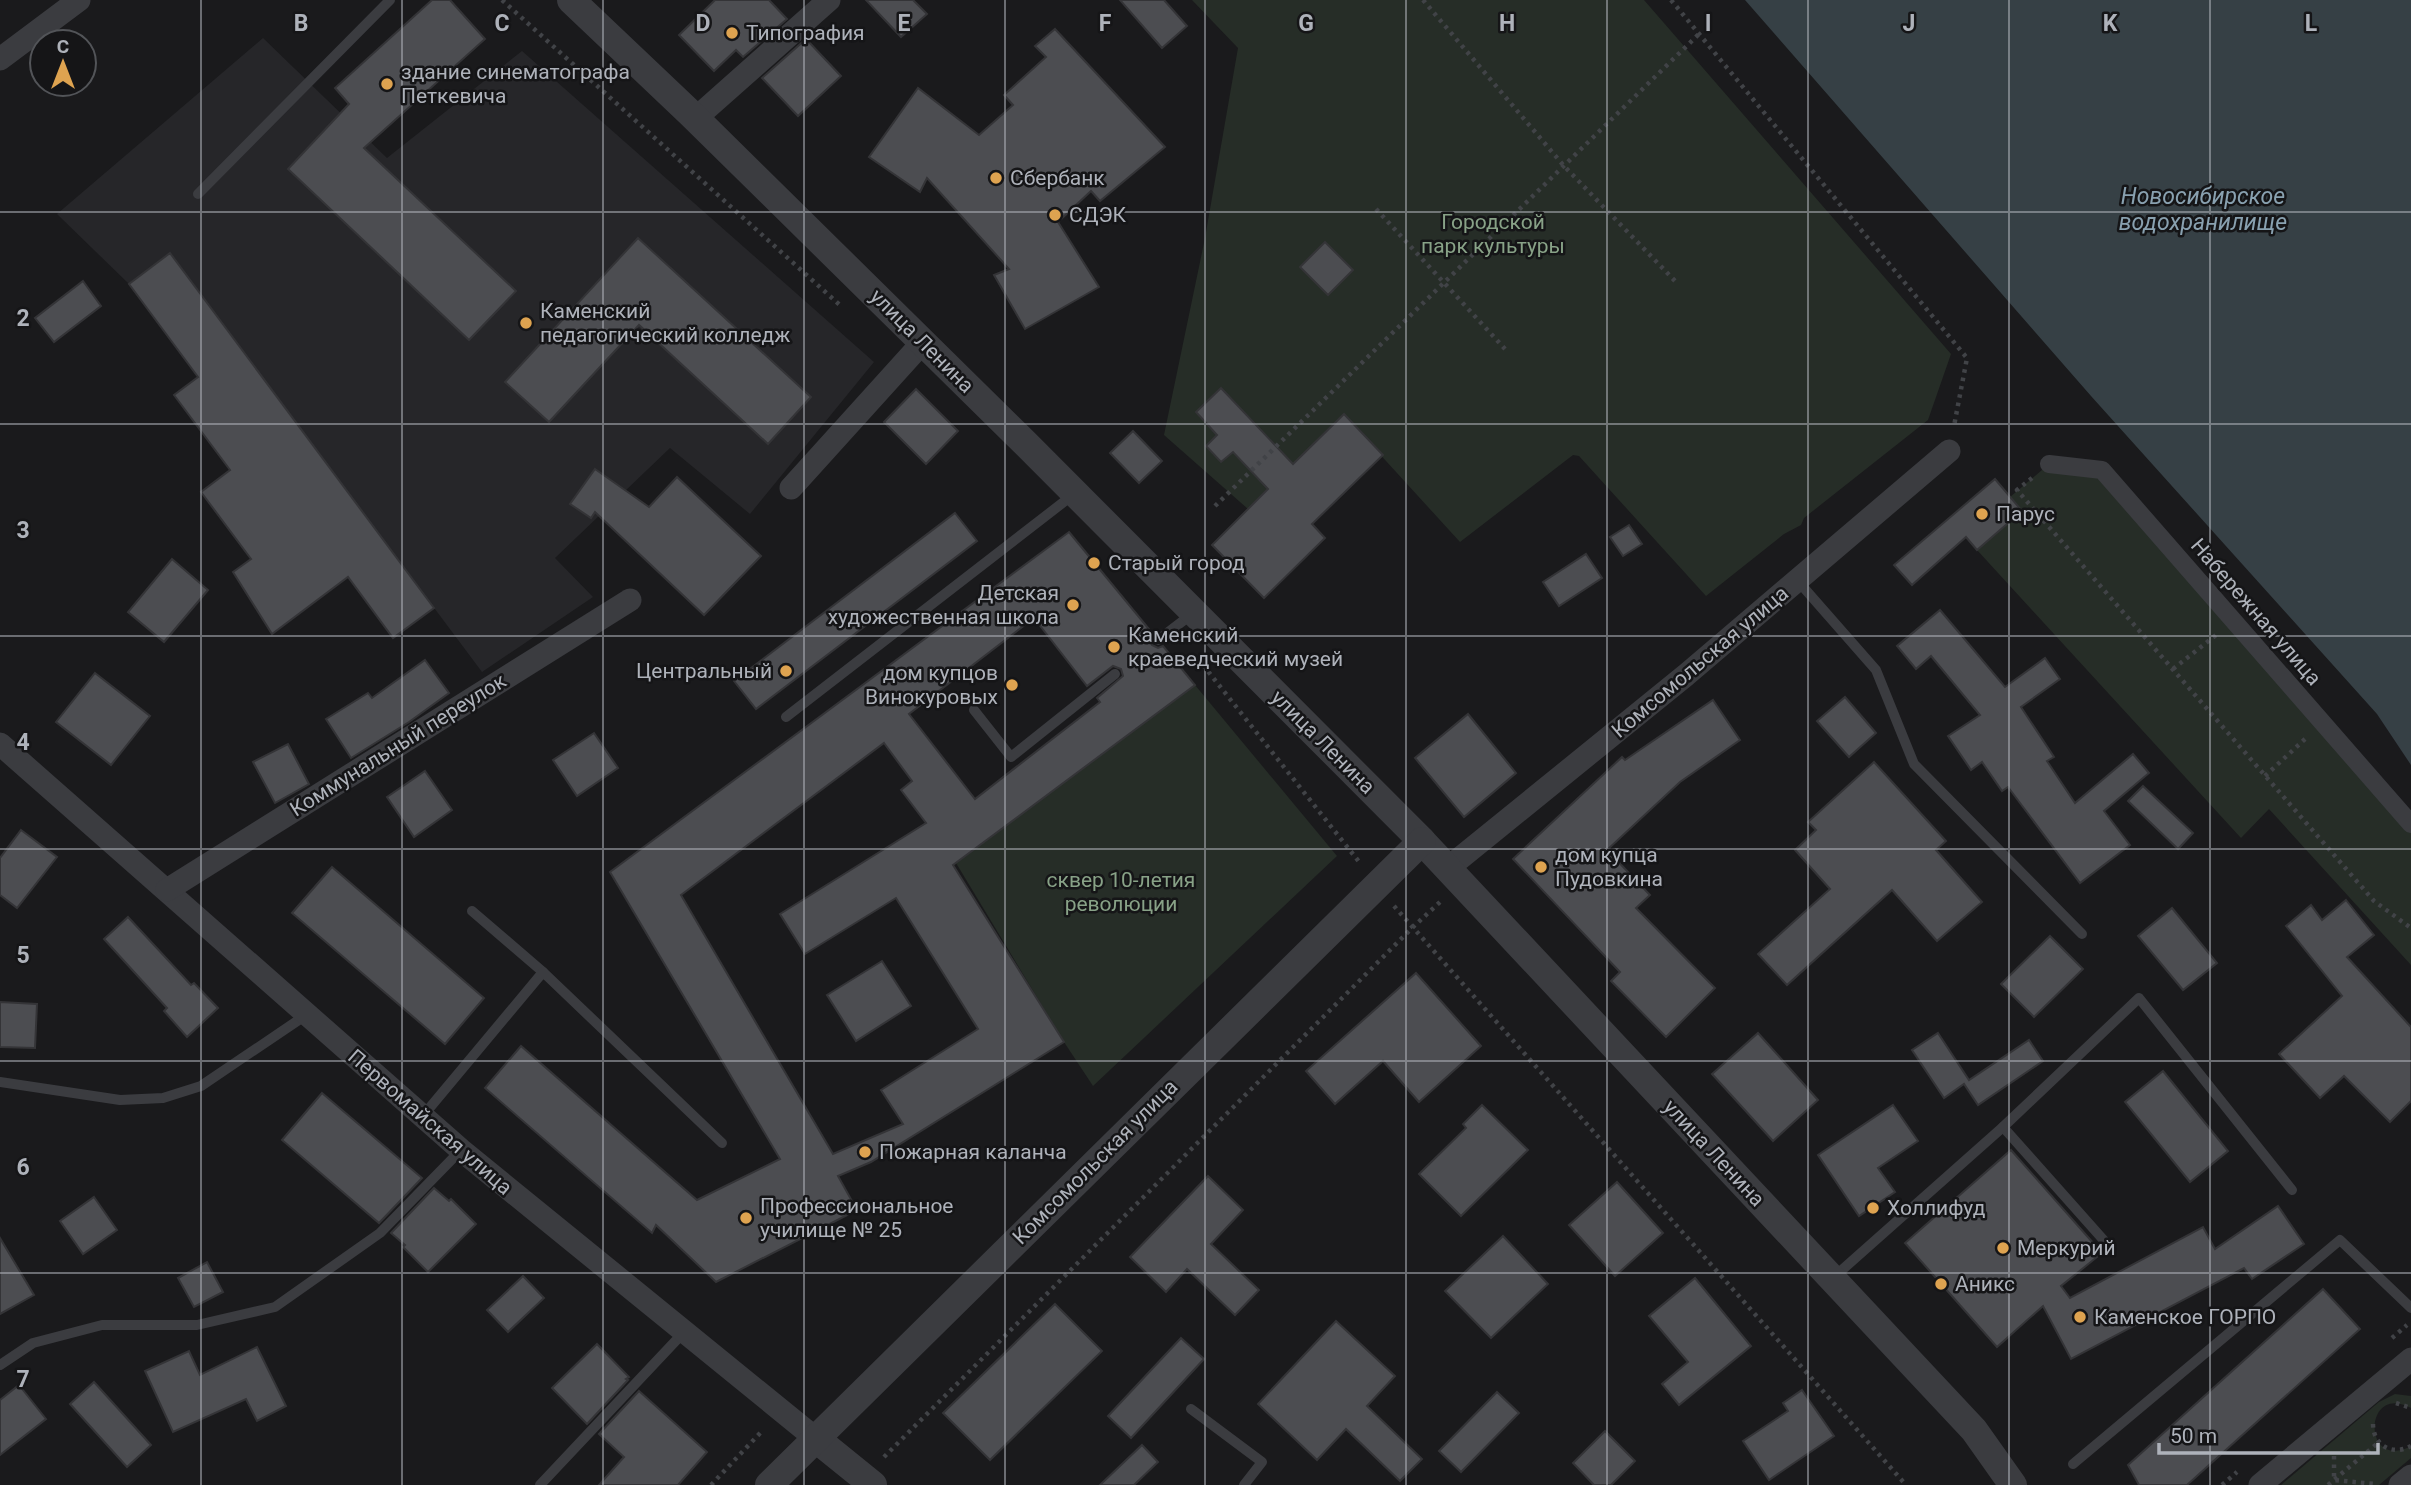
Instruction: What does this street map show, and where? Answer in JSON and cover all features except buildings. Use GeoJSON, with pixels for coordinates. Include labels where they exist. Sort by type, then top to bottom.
{"type":"FeatureCollection","features":[{"type":"Feature","properties":{"kind":"street"},"geometry":{"type":"LineString","coordinates":[[0,60],[79,0]]}},
{"type":"Feature","properties":{"kind":"street","name":"улица Ленина"},"geometry":{"type":"LineString","coordinates":[[571,0],[696,118],[1075,493],[1184,620],[1422,841],[1974,1430],[2013,1485]]}},
{"type":"Feature","properties":{"kind":"street"},"geometry":{"type":"LineString","coordinates":[[696,118],[829,0]]}},
{"type":"Feature","properties":{"kind":"street"},"geometry":{"type":"LineString","coordinates":[[791,488],[923,342]]}},
{"type":"Feature","properties":{"kind":"street","name":"Комсомольская улица"},"geometry":{"type":"LineString","coordinates":[[1455,876],[1654,701],[1949,451]]}},
{"type":"Feature","properties":{"kind":"street","name":"Набережная улица"},"geometry":{"type":"LineString","coordinates":[[2049,464],[2102,470],[2411,824]]}},
{"type":"Feature","properties":{"kind":"street","name":"Коммунальный переулок"},"geometry":{"type":"LineString","coordinates":[[167,890],[630,600]]}},
{"type":"Feature","properties":{"kind":"street","name":"Первомайская улица"},"geometry":{"type":"LineString","coordinates":[[0,744],[422,1117],[868,1481]]}},
{"type":"Feature","properties":{"kind":"street","name":"Комсомольская улица"},"geometry":{"type":"LineString","coordinates":[[769,1485],[1422,841]]}},
{"type":"Feature","properties":{"kind":"street"},"geometry":{"type":"LineString","coordinates":[[2260,1485],[2411,1359]]}},
{"type":"Feature","properties":{"kind":"street"},"geometry":{"type":"LineString","coordinates":[[2400,1485],[2411,1476]]}},
{"type":"Feature","properties":{"kind":"lane"},"geometry":{"type":"LineString","coordinates":[[198,194],[390,0]]}},
{"type":"Feature","properties":{"kind":"lane"},"geometry":{"type":"LineString","coordinates":[[786,718],[1075,493]]}},
{"type":"Feature","properties":{"kind":"lane"},"geometry":{"type":"LineString","coordinates":[[1797,580],[1876,670],[1914,764],[2082,934]]}},
{"type":"Feature","properties":{"kind":"lane"},"geometry":{"type":"LineString","coordinates":[[1158,640],[1184,620]]}},
{"type":"Feature","properties":{"kind":"lane"},"geometry":{"type":"LineString","coordinates":[[974,710],[1011,757],[1115,674]]}},
{"type":"Feature","properties":{"kind":"lane"},"geometry":{"type":"LineString","coordinates":[[472,911],[543,972],[723,1143]]}},
{"type":"Feature","properties":{"kind":"lane"},"geometry":{"type":"LineString","coordinates":[[422,1117],[543,972]]}},
{"type":"Feature","properties":{"kind":"lane"},"geometry":{"type":"LineString","coordinates":[[1832,1278],[2003,1127],[2139,998],[2292,1190]]}},
{"type":"Feature","properties":{"kind":"lane"},"geometry":{"type":"LineString","coordinates":[[0,1082],[120,1100],[163,1098],[201,1086],[306,1015]]}},
{"type":"Feature","properties":{"kind":"lane"},"geometry":{"type":"LineString","coordinates":[[2003,1127],[2108,1245]]}},
{"type":"Feature","properties":{"kind":"lane"},"geometry":{"type":"LineString","coordinates":[[0,1365],[33,1343],[102,1325],[197,1325],[275,1307],[380,1233],[461,1150]]}},
{"type":"Feature","properties":{"kind":"lane"},"geometry":{"type":"LineString","coordinates":[[2073,1464],[2340,1240],[2411,1308]]}},
{"type":"Feature","properties":{"kind":"lane"},"geometry":{"type":"LineString","coordinates":[[540,1485],[684,1332]]}},
{"type":"Feature","properties":{"kind":"lane"},"geometry":{"type":"LineString","coordinates":[[1191,1409],[1262,1462],[1244,1485]]}},
{"type":"Feature","properties":{"kind":"path"},"geometry":{"type":"LineString","coordinates":[[502,0],[852,316]]}},
{"type":"Feature","properties":{"kind":"path"},"geometry":{"type":"LineString","coordinates":[[1423,0],[1564,166],[1676,282]]}},
{"type":"Feature","properties":{"kind":"path"},"geometry":{"type":"LineString","coordinates":[[1671,0],[1967,358],[1949,451]]}},
{"type":"Feature","properties":{"kind":"path"},"geometry":{"type":"LineString","coordinates":[[1215,506],[1700,33]]}},
{"type":"Feature","properties":{"kind":"path"},"geometry":{"type":"LineString","coordinates":[[1376,209],[1506,349]]}},
{"type":"Feature","properties":{"kind":"path"},"geometry":{"type":"LineString","coordinates":[[2049,464],[2017,491],[2374,901],[2411,928]]}},
{"type":"Feature","properties":{"kind":"path"},"geometry":{"type":"LineString","coordinates":[[1184,620],[1377,885],[1412,928],[1906,1485]]}},
{"type":"Feature","properties":{"kind":"path"},"geometry":{"type":"LineString","coordinates":[[2173,669],[2234,621]]}},
{"type":"Feature","properties":{"kind":"path"},"geometry":{"type":"LineString","coordinates":[[2265,776],[2323,723]]}},
{"type":"Feature","properties":{"kind":"path"},"geometry":{"type":"LineString","coordinates":[[868,1481],[1412,928],[1455,876]]}},
{"type":"Feature","properties":{"kind":"path"},"geometry":{"type":"LineString","coordinates":[[2389,1405],[2400,1404],[2411,1408]]}},
{"type":"Feature","properties":{"kind":"path"},"geometry":{"type":"LineString","coordinates":[[711,1485],[781,1411]]}},
{"type":"Feature","properties":{"kind":"path"},"geometry":{"type":"LineString","coordinates":[[2376,1417],[2374,1431],[2379,1442],[2386,1448],[2397,1451],[2411,1446]]}},
{"type":"Feature","properties":{"kind":"path"},"geometry":{"type":"LineString","coordinates":[[2328,1485],[2379,1442]]}},
{"type":"Feature","properties":{"kind":"shaded area","name":"Каменский педагогический колледж"},"geometry":{"type":"Polygon","coordinates":[[[263,38],[387,158],[522,51],[874,362],[750,514],[670,448],[555,558],[593,597],[482,672],[170,254],[129,284],[57,214],[263,38]]]}},
{"type":"Feature","properties":{"kind":"green space","name":"Городской парк культуры"},"geometry":{"type":"Polygon","coordinates":[[[1192,0],[1644,0],[1951,354],[1928,420],[1804,518],[1801,525],[1784,534],[1706,596],[1579,456],[1573,455],[1460,542],[1344,415],[1248,509],[1164,435],[1205,238],[1238,48],[1192,0]]]}},
{"type":"Feature","properties":{"kind":"green space"},"geometry":{"type":"Polygon","coordinates":[[[2049,464],[2102,470],[2411,824],[2411,965],[2269,809],[2241,838],[1977,550],[2022,511],[2010,497],[2049,464]]]}},
{"type":"Feature","properties":{"kind":"green space","name":"сквер 10-летия революции"},"geometry":{"type":"Polygon","coordinates":[[[1195,685],[1337,856],[1093,1086],[956,863],[1195,685]]]}},
{"type":"Feature","properties":{"kind":"green space"},"geometry":{"type":"Polygon","coordinates":[[[2395,1394],[2411,1396],[2411,1408],[2395,1403],[2384,1407],[2377,1415],[2377,1439],[2384,1447],[2395,1451],[2411,1446],[2411,1458],[2379,1485],[2281,1485],[2379,1402],[2395,1394]]]}},
{"type":"Feature","properties":{"kind":"water","name":"Новосибирское водохранилище"},"geometry":{"type":"Polygon","coordinates":[[[1745,0],[2411,0],[2411,765],[2377,714],[2091,396],[1745,0]]]}},
{"type":"Feature","properties":{"kind":"place","name":"Типография"},"geometry":{"type":"Point","coordinates":[732,33]}},
{"type":"Feature","properties":{"kind":"place","name":"здание синематографа Петкевича"},"geometry":{"type":"Point","coordinates":[387,84]}},
{"type":"Feature","properties":{"kind":"place","name":"Сбербанк"},"geometry":{"type":"Point","coordinates":[996,178]}},
{"type":"Feature","properties":{"kind":"place","name":"СДЭК"},"geometry":{"type":"Point","coordinates":[1055,215]}},
{"type":"Feature","properties":{"kind":"place","name":"Каменский педагогический колледж"},"geometry":{"type":"Point","coordinates":[526,323]}},
{"type":"Feature","properties":{"kind":"place","name":"Парус"},"geometry":{"type":"Point","coordinates":[1982,514]}},
{"type":"Feature","properties":{"kind":"place","name":"Старый город"},"geometry":{"type":"Point","coordinates":[1094,563]}},
{"type":"Feature","properties":{"kind":"place","name":"Детская художественная школа"},"geometry":{"type":"Point","coordinates":[1073,605]}},
{"type":"Feature","properties":{"kind":"place","name":"Каменский краеведческий музей"},"geometry":{"type":"Point","coordinates":[1114,647]}},
{"type":"Feature","properties":{"kind":"place","name":"Центральный"},"geometry":{"type":"Point","coordinates":[786,671]}},
{"type":"Feature","properties":{"kind":"place","name":"дом купцов Винокуровых"},"geometry":{"type":"Point","coordinates":[1012,685]}},
{"type":"Feature","properties":{"kind":"place","name":"дом купца Пудовкина"},"geometry":{"type":"Point","coordinates":[1541,867]}},
{"type":"Feature","properties":{"kind":"place","name":"Пожарная каланча"},"geometry":{"type":"Point","coordinates":[865,1152]}},
{"type":"Feature","properties":{"kind":"place","name":"Холлифуд"},"geometry":{"type":"Point","coordinates":[1873,1208]}},
{"type":"Feature","properties":{"kind":"place","name":"Профессиональное училище № 25"},"geometry":{"type":"Point","coordinates":[746,1218]}},
{"type":"Feature","properties":{"kind":"place","name":"Меркурий"},"geometry":{"type":"Point","coordinates":[2003,1248]}},
{"type":"Feature","properties":{"kind":"place","name":"Аникс"},"geometry":{"type":"Point","coordinates":[1941,1284]}},
{"type":"Feature","properties":{"kind":"place","name":"Каменское ГОРПО"},"geometry":{"type":"Point","coordinates":[2080,1317]}}]}
